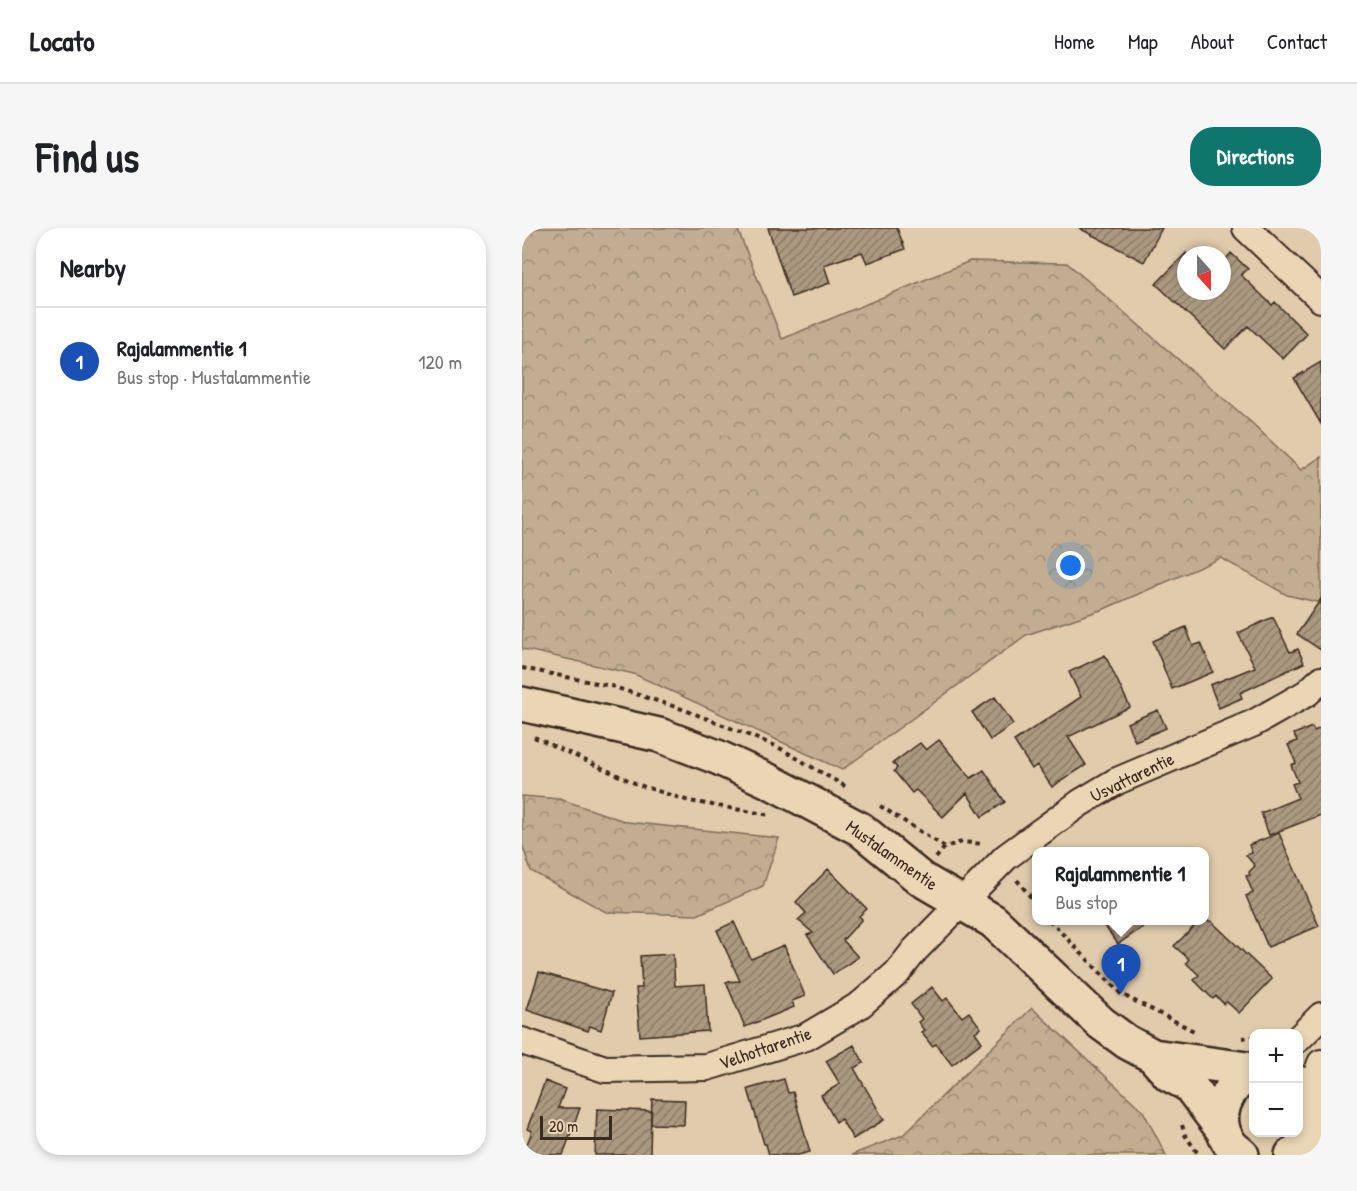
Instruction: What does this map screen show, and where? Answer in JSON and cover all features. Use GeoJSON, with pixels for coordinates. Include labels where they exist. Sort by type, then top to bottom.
{"type":"FeatureCollection","features":[{"type":"Feature","properties":{"kind":"street"},"geometry":{"type":"LineString","coordinates":[[1246,228],[1321,299]]}},
{"type":"Feature","properties":{"kind":"street","name":"Usvattarentie"},"geometry":{"type":"LineString","coordinates":[[962,901],[1006,857],[1080,803],[1117,781],[1254,723],[1306,693],[1321,680]]}},
{"type":"Feature","properties":{"kind":"street","name":"Mustalammentie"},"geometry":{"type":"LineString","coordinates":[[526,720],[659,735],[717,757],[771,782],[860,829],[921,879],[993,921],[1101,1023],[1127,1042],[1153,1056],[1249,1071]]}},
{"type":"Feature","properties":{"kind":"street","name":"Velhottarentie"},"geometry":{"type":"LineString","coordinates":[[522,1041],[605,1069],[707,1067],[806,1036],[860,1005],[897,973],[915,950],[962,901]]}},
{"type":"Feature","properties":{"kind":"street"},"geometry":{"type":"LineString","coordinates":[[1303,1034],[1321,1016]]}},
{"type":"Feature","properties":{"kind":"street","name":"Mustalammentie"},"geometry":{"type":"LineString","coordinates":[[1153,1056],[1170,1075],[1189,1085],[1233,1142]]}},
{"type":"Feature","properties":{"kind":"street"},"geometry":{"type":"LineString","coordinates":[[1298,1152],[1311,1134],[1314,1120],[1305,1092],[1312,1088],[1321,1063]]}},
{"type":"Feature","properties":{"kind":"street"},"geometry":{"type":"LineString","coordinates":[[1233,1142],[1222,1111],[1225,1099],[1233,1086],[1249,1074]]}},
{"type":"Feature","properties":{"kind":"path"},"geometry":{"type":"LineString","coordinates":[[526,720],[639,785],[689,801],[778,815]]}},
{"type":"Feature","properties":{"kind":"green space"},"geometry":{"type":"Polygon","coordinates":[[[522,228],[737,228],[782,339],[970,261],[1067,263],[1253,424],[1301,470],[1321,457],[1321,603],[1287,595],[1221,558],[1104,609],[1026,635],[842,770],[634,674],[522,649],[522,228]]]}},
{"type":"Feature","properties":{"kind":"green space"},"geometry":{"type":"Polygon","coordinates":[[[522,796],[560,799],[627,822],[779,838],[763,886],[697,915],[606,912],[531,871],[522,844],[522,796]]]}},
{"type":"Feature","properties":{"kind":"green space"},"geometry":{"type":"Polygon","coordinates":[[[1032,1008],[1143,1111],[1166,1155],[851,1155],[903,1135],[1032,1008]]]}},
{"type":"Feature","properties":{"kind":"building"},"geometry":{"type":"Polygon","coordinates":[[[768,228],[897,228],[905,249],[867,263],[862,252],[824,265],[830,283],[791,297],[768,228]]]}},
{"type":"Feature","properties":{"kind":"building"},"geometry":{"type":"Polygon","coordinates":[[[1079,228],[1162,228],[1144,262],[1079,228]]]}},
{"type":"Feature","properties":{"kind":"building"},"geometry":{"type":"Polygon","coordinates":[[[1231,253],[1248,269],[1241,275],[1272,305],[1275,302],[1307,334],[1283,359],[1248,326],[1225,349],[1156,284],[1177,262],[1177,300],[1231,300],[1231,253]]]}},
{"type":"Feature","properties":{"kind":"building"},"geometry":{"type":"Polygon","coordinates":[[[1321,362],[1321,424],[1294,378],[1321,362]]]}},
{"type":"Feature","properties":{"kind":"building"},"geometry":{"type":"Polygon","coordinates":[[[1321,599],[1321,650],[1297,634],[1321,599]]]}},
{"type":"Feature","properties":{"kind":"building"},"geometry":{"type":"Polygon","coordinates":[[[1273,617],[1290,652],[1298,649],[1304,663],[1240,693],[1242,698],[1219,708],[1210,685],[1255,667],[1238,633],[1273,617]]]}},
{"type":"Feature","properties":{"kind":"building"},"geometry":{"type":"Polygon","coordinates":[[[1186,627],[1193,646],[1201,643],[1213,672],[1172,689],[1153,641],[1186,627]]]}},
{"type":"Feature","properties":{"kind":"building"},"geometry":{"type":"Polygon","coordinates":[[[1105,655],[1130,707],[1068,737],[1086,765],[1052,787],[1037,765],[1032,769],[1014,741],[1081,697],[1069,672],[1105,655]]]}},
{"type":"Feature","properties":{"kind":"building"},"geometry":{"type":"Polygon","coordinates":[[[995,697],[1013,724],[990,740],[972,712],[995,697]]]}},
{"type":"Feature","properties":{"kind":"building"},"geometry":{"type":"Polygon","coordinates":[[[1158,710],[1166,728],[1135,741],[1127,723],[1158,710]]]}},
{"type":"Feature","properties":{"kind":"building"},"geometry":{"type":"Polygon","coordinates":[[[1312,727],[1314,731],[1321,728],[1321,815],[1269,835],[1261,813],[1298,798],[1292,784],[1298,782],[1291,765],[1296,763],[1288,745],[1297,741],[1294,734],[1312,727]]]}},
{"type":"Feature","properties":{"kind":"building"},"geometry":{"type":"Polygon","coordinates":[[[939,740],[971,778],[984,770],[1005,802],[982,817],[967,793],[943,817],[916,790],[912,793],[894,771],[897,768],[893,763],[920,743],[926,750],[939,740]]]}},
{"type":"Feature","properties":{"kind":"building"},"geometry":{"type":"Polygon","coordinates":[[[1279,833],[1319,926],[1268,947],[1246,896],[1253,893],[1246,876],[1250,875],[1249,872],[1255,866],[1246,855],[1252,853],[1249,845],[1279,833]]]}},
{"type":"Feature","properties":{"kind":"building"},"geometry":{"type":"Polygon","coordinates":[[[828,869],[867,909],[859,916],[862,919],[843,940],[858,957],[833,974],[807,935],[813,933],[798,920],[806,913],[796,902],[828,869]]]}},
{"type":"Feature","properties":{"kind":"building"},"geometry":{"type":"Polygon","coordinates":[[[1211,921],[1272,979],[1239,1013],[1216,996],[1213,999],[1194,980],[1199,975],[1186,963],[1189,959],[1174,946],[1196,925],[1209,925],[1211,921]]]}},
{"type":"Feature","properties":{"kind":"building"},"geometry":{"type":"Polygon","coordinates":[[[734,922],[751,959],[784,945],[805,996],[792,1001],[794,1007],[745,1027],[726,982],[740,981],[717,930],[734,922]]]}},
{"type":"Feature","properties":{"kind":"building"},"geometry":{"type":"Polygon","coordinates":[[[1104,925],[1146,925],[1118,944],[1104,925]]]}},
{"type":"Feature","properties":{"kind":"building"},"geometry":{"type":"Polygon","coordinates":[[[673,954],[675,986],[705,984],[708,1031],[640,1036],[636,988],[642,988],[640,956],[673,954]]]}},
{"type":"Feature","properties":{"kind":"building"},"geometry":{"type":"Polygon","coordinates":[[[539,972],[612,993],[601,1030],[590,1026],[588,1031],[527,1010],[539,972]]]}},
{"type":"Feature","properties":{"kind":"building"},"geometry":{"type":"Polygon","coordinates":[[[932,987],[943,1001],[947,998],[962,1017],[969,1012],[981,1028],[975,1032],[982,1042],[952,1065],[936,1044],[932,1046],[921,1032],[924,1030],[918,1022],[922,1019],[911,1004],[932,987]]]}},
{"type":"Feature","properties":{"kind":"building"},"geometry":{"type":"Polygon","coordinates":[[[854,1045],[864,1063],[854,1068],[884,1120],[853,1139],[841,1119],[836,1122],[821,1095],[840,1084],[826,1061],[854,1045]]]}},
{"type":"Feature","properties":{"kind":"building"},"geometry":{"type":"Polygon","coordinates":[[[784,1079],[788,1093],[793,1092],[810,1152],[798,1155],[769,1155],[766,1144],[764,1144],[748,1089],[784,1079]]]}},
{"type":"Feature","properties":{"kind":"building"},"geometry":{"type":"Polygon","coordinates":[[[545,1081],[565,1089],[558,1108],[580,1108],[563,1155],[523,1155],[532,1131],[527,1129],[545,1081]]]}},
{"type":"Feature","properties":{"kind":"building"},"geometry":{"type":"Polygon","coordinates":[[[652,1099],[685,1100],[684,1125],[651,1124],[652,1099]]]}},
{"type":"Feature","properties":{"kind":"building"},"geometry":{"type":"Polygon","coordinates":[[[597,1109],[651,1111],[650,1155],[595,1155],[597,1109]]]}},
{"type":"Feature","properties":{"kind":"place","name":"Rajalammentie 1"},"geometry":{"type":"Point","coordinates":[1121,994]}}]}
